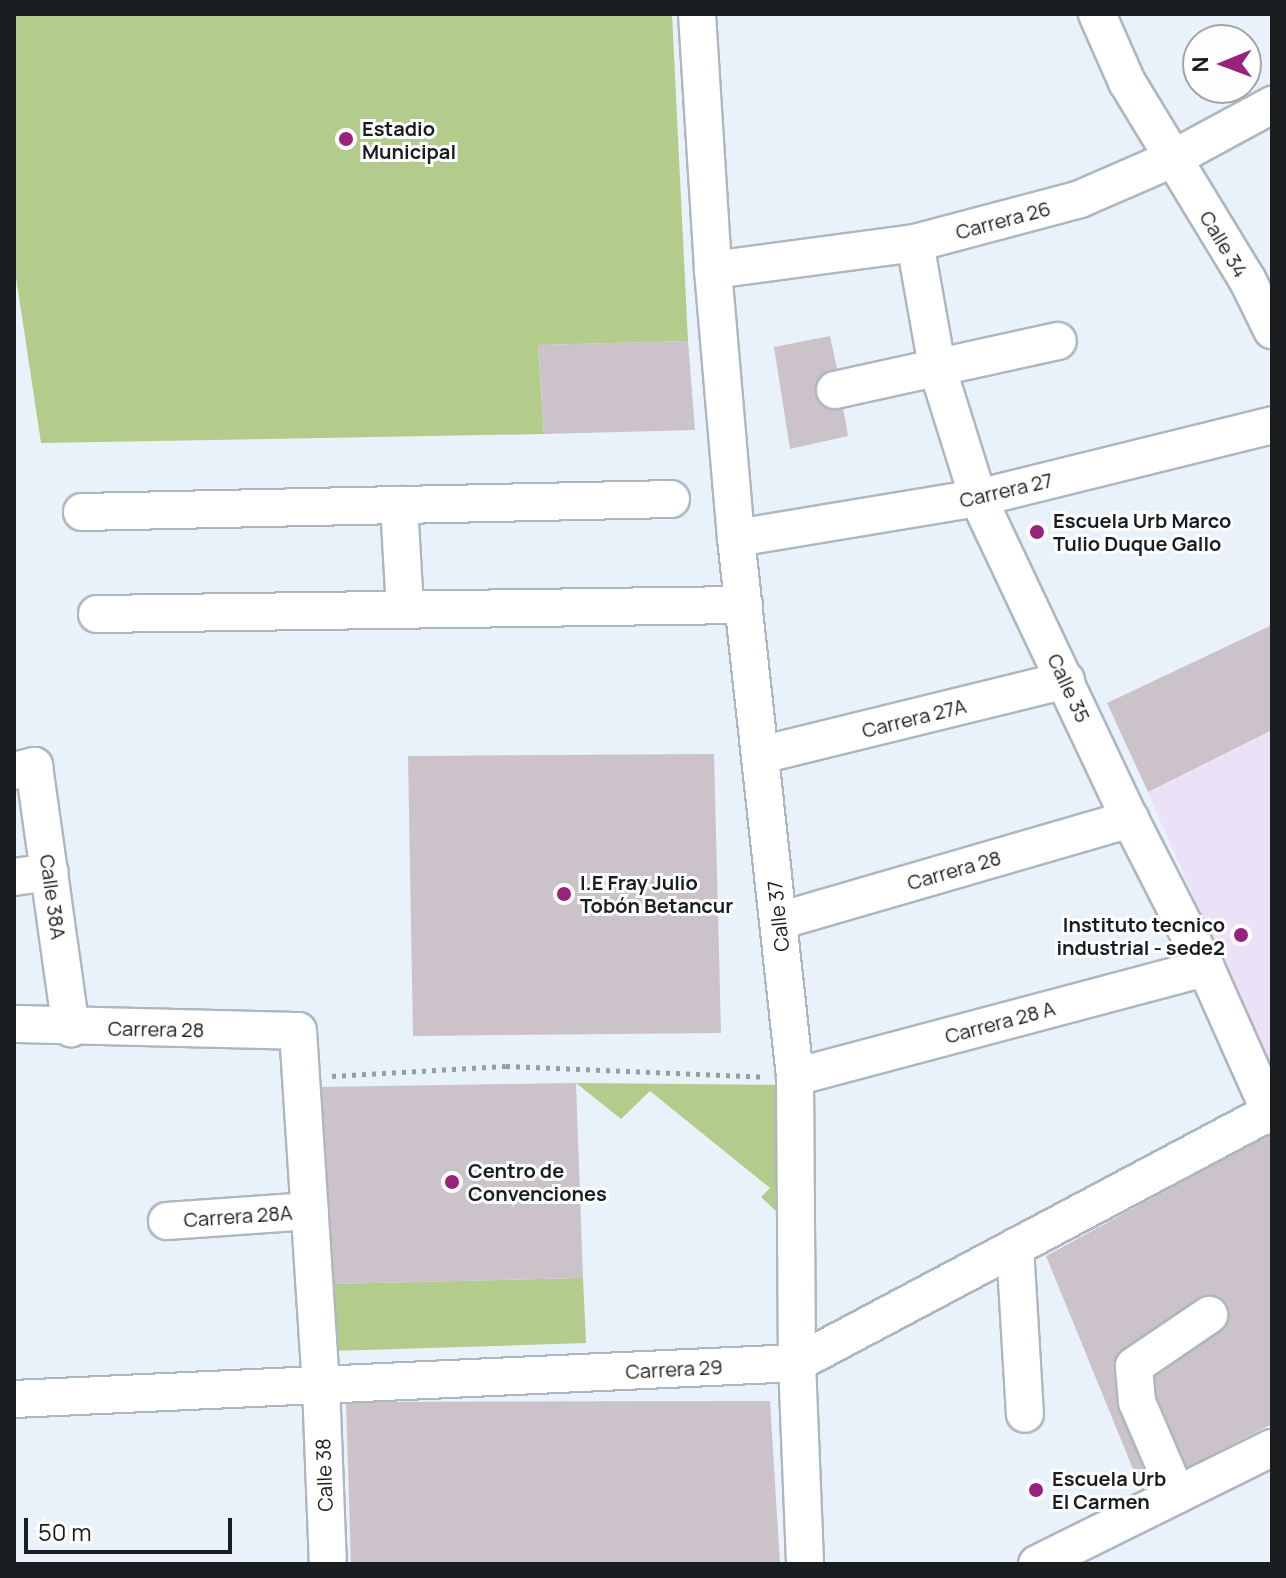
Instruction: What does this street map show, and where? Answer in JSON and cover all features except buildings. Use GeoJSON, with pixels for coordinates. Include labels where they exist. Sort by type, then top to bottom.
{"type":"FeatureCollection","features":[{"type":"Feature","properties":{"kind":"street","name":"Calle 37"},"geometry":{"type":"LineString","coordinates":[[697,14],[713,270],[736,538],[795,1077],[797,1363],[805,1564]]}},
{"type":"Feature","properties":{"kind":"street","name":"Calle 34"},"geometry":{"type":"LineString","coordinates":[[1097,14],[1127,82],[1172,159],[1259,273],[1272,330]]}},
{"type":"Feature","properties":{"kind":"street","name":"Carrera 26"},"geometry":{"type":"LineString","coordinates":[[713,270],[915,243],[1080,199],[1172,159],[1272,105]]}},
{"type":"Feature","properties":{"kind":"street","name":"Calle 35"},"geometry":{"type":"LineString","coordinates":[[915,243],[937,367],[978,498],[1130,819],[1206,968],[1271,1113]]}},
{"type":"Feature","properties":{"kind":"street"},"geometry":{"type":"LineString","coordinates":[[835,390],[1058,341]]}},
{"type":"Feature","properties":{"kind":"street","name":"Carrera 27"},"geometry":{"type":"LineString","coordinates":[[736,538],[978,498],[1272,425]]}},
{"type":"Feature","properties":{"kind":"street"},"geometry":{"type":"LineString","coordinates":[[82,512],[671,499]]}},
{"type":"Feature","properties":{"kind":"street"},"geometry":{"type":"LineString","coordinates":[[399,505],[405,610]]}},
{"type":"Feature","properties":{"kind":"street"},"geometry":{"type":"LineString","coordinates":[[97,614],[744,605]]}},
{"type":"Feature","properties":{"kind":"street","name":"Carrera 27A"},"geometry":{"type":"LineString","coordinates":[[761,755],[1066,680]]}},
{"type":"Feature","properties":{"kind":"street","name":"Calle 38A"},"geometry":{"type":"LineString","coordinates":[[24,768],[50,872],[71,1028]]}},
{"type":"Feature","properties":{"kind":"street","name":"Carrera 28"},"geometry":{"type":"LineString","coordinates":[[779,921],[1130,819]]}},
{"type":"Feature","properties":{"kind":"street"},"geometry":{"type":"LineString","coordinates":[[14,877],[50,872]]}},
{"type":"Feature","properties":{"kind":"street","name":"Carrera 28 A"},"geometry":{"type":"LineString","coordinates":[[795,1077],[1206,968]]}},
{"type":"Feature","properties":{"kind":"street","name":"Carrera 28"},"geometry":{"type":"LineString","coordinates":[[14,1024],[71,1028],[298,1031]]}},
{"type":"Feature","properties":{"kind":"street","name":"Calle 38"},"geometry":{"type":"LineString","coordinates":[[298,1031],[321,1385],[328,1564]]}},
{"type":"Feature","properties":{"kind":"street","name":"Carrera 29"},"geometry":{"type":"LineString","coordinates":[[14,1399],[797,1363],[1271,1113]]}},
{"type":"Feature","properties":{"kind":"street","name":"Carrera 28A"},"geometry":{"type":"LineString","coordinates":[[167,1221],[310,1211]]}},
{"type":"Feature","properties":{"kind":"street"},"geometry":{"type":"LineString","coordinates":[[1015,1247],[1025,1414]]}},
{"type":"Feature","properties":{"kind":"street"},"geometry":{"type":"LineString","coordinates":[[1177,1495],[1137,1402],[1134,1366],[1209,1315]]}},
{"type":"Feature","properties":{"kind":"street"},"geometry":{"type":"LineString","coordinates":[[1037,1564],[1272,1448]]}},
{"type":"Feature","properties":{"kind":"path"},"geometry":{"type":"LineString","coordinates":[[303,1077],[506,1066],[795,1077]]}},
{"type":"Feature","properties":{"kind":"shaded area","name":"Instituto tecnico industrial - sede2"},"geometry":{"type":"Polygon","coordinates":[[[1272,729],[1272,1078],[1148,792],[1272,729]]]}},
{"type":"Feature","properties":{"kind":"green space","name":"Estadio Municipal"},"geometry":{"type":"Polygon","coordinates":[[[14,14],[672,14],[688,341],[538,345],[544,434],[41,443],[14,264],[14,14]]]}},
{"type":"Feature","properties":{"kind":"green space"},"geometry":{"type":"Polygon","coordinates":[[[576,1083],[778,1085],[778,1213],[761,1197],[770,1188],[650,1091],[621,1119],[576,1083]]]}},
{"type":"Feature","properties":{"kind":"green space"},"geometry":{"type":"Polygon","coordinates":[[[583,1278],[586,1343],[331,1351],[331,1284],[583,1278]]]}},
{"type":"Feature","properties":{"kind":"place","name":"Estadio Municipal"},"geometry":{"type":"Point","coordinates":[346,139]}},
{"type":"Feature","properties":{"kind":"place","name":"Escuela Urb Marco Tulio Duque Gallo"},"geometry":{"type":"Point","coordinates":[1037,532]}},
{"type":"Feature","properties":{"kind":"place","name":"I.E Fray Julio Tobón Betancur"},"geometry":{"type":"Point","coordinates":[564,894]}},
{"type":"Feature","properties":{"kind":"place","name":"Instituto tecnico industrial - sede2"},"geometry":{"type":"Point","coordinates":[1241,935]}},
{"type":"Feature","properties":{"kind":"place","name":"Centro de Convenciones"},"geometry":{"type":"Point","coordinates":[452,1182]}},
{"type":"Feature","properties":{"kind":"place","name":"Escuela Urb El Carmen"},"geometry":{"type":"Point","coordinates":[1036,1490]}}]}
